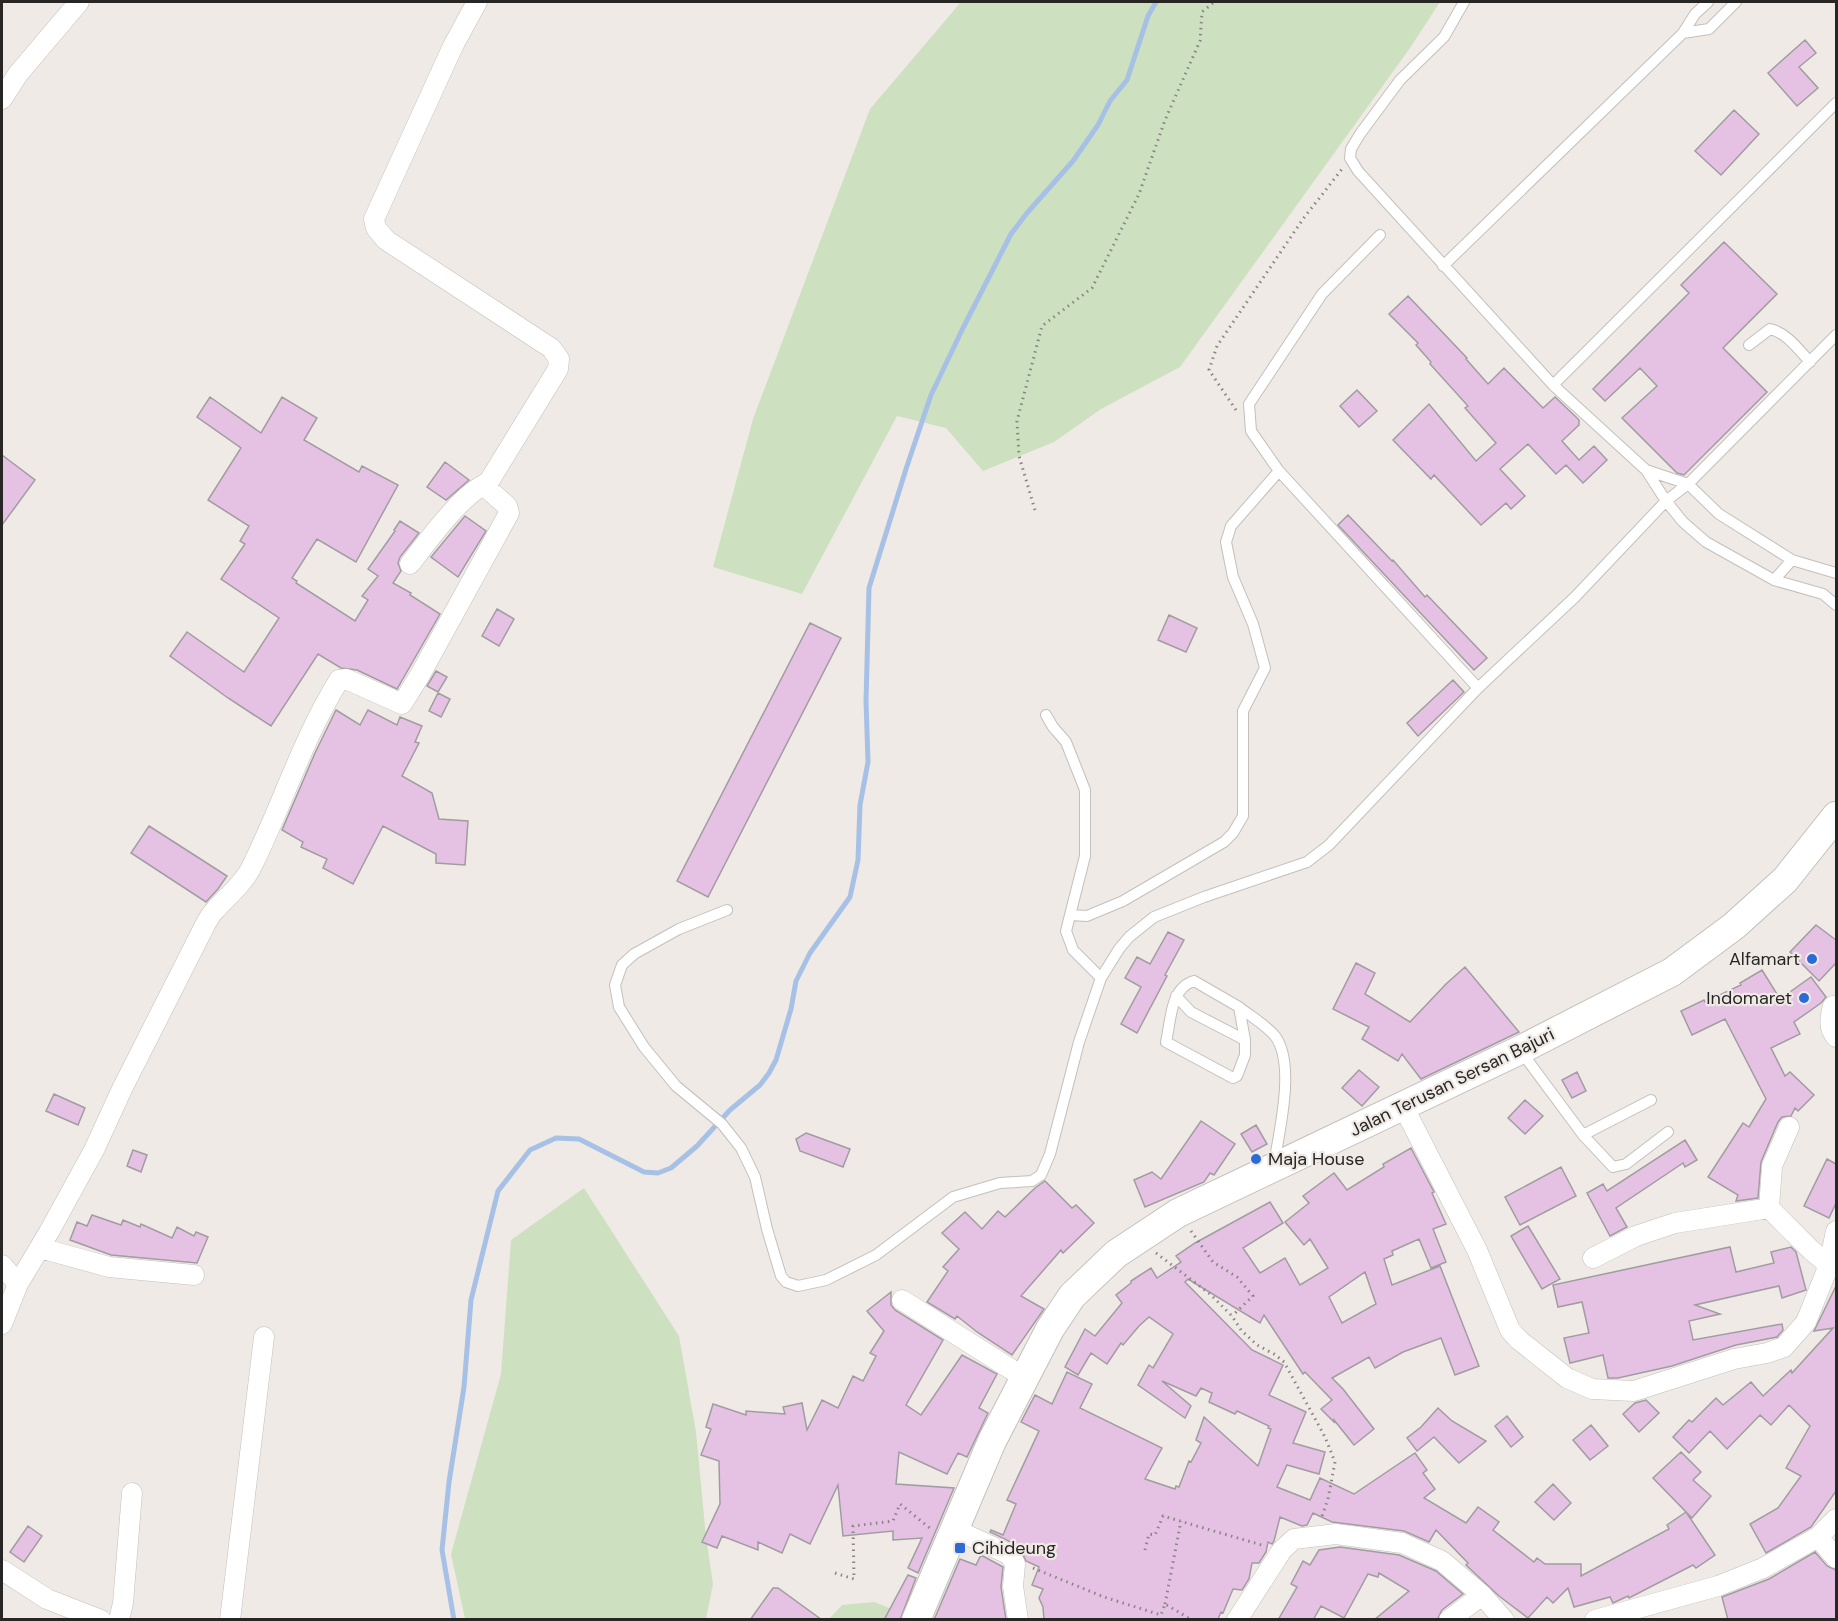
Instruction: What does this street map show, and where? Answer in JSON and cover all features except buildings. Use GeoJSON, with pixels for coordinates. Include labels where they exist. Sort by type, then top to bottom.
{"type":"FeatureCollection","features":[{"type":"Feature","properties":{"kind":"main road","name":"Jalan Terusan Sersan Bajuri"},"geometry":{"type":"LineString","coordinates":[[916,1620],[992,1441],[1050,1329],[1072,1296],[1116,1254],[1178,1213],[1520,1050],[1672,972],[1725,933],[1785,880],[1836,816]]}},
{"type":"Feature","properties":{"kind":"street"},"geometry":{"type":"LineString","coordinates":[[2,99],[18,74],[79,2]]}},
{"type":"Feature","properties":{"kind":"street"},"geometry":{"type":"LineString","coordinates":[[410,564],[440,525],[477,488],[488,483],[558,369],[559,359],[551,348],[386,240],[376,228],[374,219],[453,46],[477,2]]}},
{"type":"Feature","properties":{"kind":"street"},"geometry":{"type":"LineString","coordinates":[[2,1324],[18,1284],[94,1150],[122,1089],[201,933],[213,912],[239,885],[254,863],[319,713],[339,680],[346,679],[402,704],[420,675],[509,513],[507,506],[489,490],[488,483]]}},
{"type":"Feature","properties":{"kind":"street"},"geometry":{"type":"LineString","coordinates":[[1833,1006],[1830,1018],[1831,1028],[1836,1037]]}},
{"type":"Feature","properties":{"kind":"street"},"geometry":{"type":"LineString","coordinates":[[1402,1106],[1477,1250],[1510,1330],[1519,1340],[1567,1378],[1592,1389],[1634,1391],[1734,1359],[1767,1353],[1784,1347],[1806,1322],[1833,1263],[1836,1231]]}},
{"type":"Feature","properties":{"kind":"street"},"geometry":{"type":"LineString","coordinates":[[1789,1127],[1772,1166],[1769,1208],[1810,1250],[1833,1263]]}},
{"type":"Feature","properties":{"kind":"street"},"geometry":{"type":"LineString","coordinates":[[1593,1258],[1636,1236],[1675,1223],[1769,1208]]}},
{"type":"Feature","properties":{"kind":"street"},"geometry":{"type":"LineString","coordinates":[[40,1248],[109,1267],[194,1275]]}},
{"type":"Feature","properties":{"kind":"street"},"geometry":{"type":"LineString","coordinates":[[2,1265],[18,1284]]}},
{"type":"Feature","properties":{"kind":"street"},"geometry":{"type":"LineString","coordinates":[[902,1300],[1025,1378]]}},
{"type":"Feature","properties":{"kind":"street"},"geometry":{"type":"LineString","coordinates":[[230,1620],[264,1337]]}},
{"type":"Feature","properties":{"kind":"street"},"geometry":{"type":"LineString","coordinates":[[119,1620],[123,1603],[132,1493]]}},
{"type":"Feature","properties":{"kind":"street"},"geometry":{"type":"LineString","coordinates":[[1595,1620],[1718,1586],[1763,1568],[1818,1537],[1836,1519]]}},
{"type":"Feature","properties":{"kind":"street"},"geometry":{"type":"LineString","coordinates":[[1237,1620],[1282,1550],[1293,1539],[1336,1534],[1402,1543],[1442,1561],[1482,1595],[1504,1620]]}},
{"type":"Feature","properties":{"kind":"street"},"geometry":{"type":"LineString","coordinates":[[1818,1537],[1836,1558]]}},
{"type":"Feature","properties":{"kind":"street"},"geometry":{"type":"LineString","coordinates":[[951,1538],[1006,1553],[1011,1557],[1015,1564],[1013,1586],[1018,1620]]}},
{"type":"Feature","properties":{"kind":"street"},"geometry":{"type":"LineString","coordinates":[[2,1570],[47,1599],[101,1620]]}},
{"type":"Feature","properties":{"kind":"street"},"geometry":{"type":"LineString","coordinates":[[1449,1620],[1482,1595]]}},
{"type":"Feature","properties":{"kind":"lane"},"geometry":{"type":"LineString","coordinates":[[1464,2],[1444,37],[1400,80],[1373,115],[1352,149],[1350,158],[1358,171],[1553,385],[1646,470],[1683,522],[1706,542],[1774,580],[1823,594],[1836,604]]}},
{"type":"Feature","properties":{"kind":"lane"},"geometry":{"type":"LineString","coordinates":[[1443,266],[1683,33],[1695,14],[1708,2]]}},
{"type":"Feature","properties":{"kind":"lane"},"geometry":{"type":"LineString","coordinates":[[1683,33],[1709,29],[1736,2]]}},
{"type":"Feature","properties":{"kind":"lane"},"geometry":{"type":"LineString","coordinates":[[1553,385],[1836,103]]}},
{"type":"Feature","properties":{"kind":"lane"},"geometry":{"type":"LineString","coordinates":[[1380,235],[1322,294],[1249,404],[1251,431],[1279,471],[1478,688]]}},
{"type":"Feature","properties":{"kind":"lane"},"geometry":{"type":"LineString","coordinates":[[1749,345],[1770,329],[1778,331],[1785,335],[1810,362]]}},
{"type":"Feature","properties":{"kind":"lane"},"geometry":{"type":"LineString","coordinates":[[727,910],[679,929],[634,954],[621,965],[615,985],[619,1007],[644,1047],[676,1086],[722,1125],[741,1148],[755,1177],[781,1276],[786,1282],[798,1286],[826,1280],[876,1255],[953,1197],[1000,1183],[1032,1181],[1041,1175],[1050,1154],[1079,1042],[1101,978],[1128,937],[1154,917],[1204,897],[1307,862],[1329,845],[1478,688],[1575,597],[1666,501],[1688,484],[1836,335]]}},
{"type":"Feature","properties":{"kind":"lane"},"geometry":{"type":"LineString","coordinates":[[1646,470],[1688,484],[1719,514],[1792,560],[1836,573]]}},
{"type":"Feature","properties":{"kind":"lane"},"geometry":{"type":"LineString","coordinates":[[1071,915],[1087,916],[1123,901],[1224,842],[1233,833],[1243,816],[1244,711],[1264,668],[1253,624],[1233,577],[1226,542],[1231,526],[1279,471]]}},
{"type":"Feature","properties":{"kind":"lane"},"geometry":{"type":"LineString","coordinates":[[1774,580],[1792,560]]}},
{"type":"Feature","properties":{"kind":"lane"},"geometry":{"type":"LineString","coordinates":[[1046,715],[1066,742],[1085,790],[1085,856],[1066,931],[1073,950],[1101,978]]}},
{"type":"Feature","properties":{"kind":"lane"},"geometry":{"type":"LineString","coordinates":[[1239,1007],[1245,1040],[1245,1055],[1237,1076],[1233,1078],[1166,1042],[1176,996],[1186,984],[1194,981],[1239,1007],[1274,1035],[1281,1050],[1285,1079],[1273,1167]]}},
{"type":"Feature","properties":{"kind":"lane"},"geometry":{"type":"LineString","coordinates":[[1176,996],[1191,1012],[1245,1040]]}},
{"type":"Feature","properties":{"kind":"lane"},"geometry":{"type":"LineString","coordinates":[[1520,1050],[1583,1135],[1613,1167],[1626,1164],[1668,1132]]}},
{"type":"Feature","properties":{"kind":"lane"},"geometry":{"type":"LineString","coordinates":[[1583,1135],[1651,1100]]}},
{"type":"Feature","properties":{"kind":"path"},"geometry":{"type":"LineString","coordinates":[[1035,510],[1019,456],[1017,421],[1042,326],[1092,288],[1138,194],[1165,120],[1200,41],[1202,12],[1214,2]]}},
{"type":"Feature","properties":{"kind":"path"},"geometry":{"type":"LineString","coordinates":[[1251,431],[1209,370],[1217,346],[1304,219],[1350,158]]}},
{"type":"Feature","properties":{"kind":"path"},"geometry":{"type":"LineString","coordinates":[[1178,1213],[1213,1262],[1238,1277],[1253,1296],[1232,1316]]}},
{"type":"Feature","properties":{"kind":"path"},"geometry":{"type":"LineString","coordinates":[[1142,1237],[1155,1252],[1210,1294],[1232,1316],[1240,1330],[1257,1345],[1284,1362],[1325,1437],[1335,1462],[1328,1499],[1314,1538]]}},
{"type":"Feature","properties":{"kind":"path"},"geometry":{"type":"LineString","coordinates":[[835,1573],[854,1579],[854,1526],[893,1521],[900,1504],[943,1538],[951,1538]]}},
{"type":"Feature","properties":{"kind":"path"},"geometry":{"type":"LineString","coordinates":[[1145,1550],[1149,1534],[1155,1534],[1163,1516],[1282,1550]]}},
{"type":"Feature","properties":{"kind":"path"},"geometry":{"type":"LineString","coordinates":[[1015,1564],[1037,1569],[1104,1597],[1161,1614],[1165,1604],[1181,1521]]}},
{"type":"Feature","properties":{"kind":"path"},"geometry":{"type":"LineString","coordinates":[[1165,1604],[1192,1620]]}},
{"type":"Feature","properties":{"kind":"green space"},"geometry":{"type":"Polygon","coordinates":[[[961,2],[1440,2],[1410,48],[1180,367],[1101,409],[1054,442],[983,471],[946,428],[897,416],[802,594],[713,567],[753,419],[870,109],[961,2]]]}},
{"type":"Feature","properties":{"kind":"green space"},"geometry":{"type":"Polygon","coordinates":[[[584,1188],[679,1336],[696,1432],[713,1584],[706,1619],[465,1619],[451,1554],[501,1374],[511,1240],[584,1188]]]}},
{"type":"Feature","properties":{"kind":"green space"},"geometry":{"type":"Polygon","coordinates":[[[874,1602],[907,1615],[903,1619],[828,1620],[842,1605],[874,1602]]]}},
{"type":"Feature","properties":{"kind":"waterway"},"geometry":{"type":"LineString","coordinates":[[454,1620],[442,1550],[449,1482],[464,1387],[471,1300],[498,1191],[530,1150],[556,1138],[579,1139],[644,1172],[658,1173],[671,1168],[697,1146],[730,1110],[760,1085],[769,1073],[776,1060],[791,1009],[796,981],[810,953],[850,897],[858,860],[860,805],[868,762],[866,701],[869,588],[931,395],[1011,234],[1073,161],[1098,125],[1110,101],[1127,80],[1148,16],[1156,2]]}},
{"type":"Feature","properties":{"kind":"place","name":"Alfamart"},"geometry":{"type":"Point","coordinates":[1812,959]}},
{"type":"Feature","properties":{"kind":"place","name":"Indomaret"},"geometry":{"type":"Point","coordinates":[1804,998]}},
{"type":"Feature","properties":{"kind":"place","name":"Maja House"},"geometry":{"type":"Point","coordinates":[1256,1159]}},
{"type":"Feature","properties":{"kind":"place","name":"Cihideung"},"geometry":{"type":"Point","coordinates":[960,1548]}}]}
